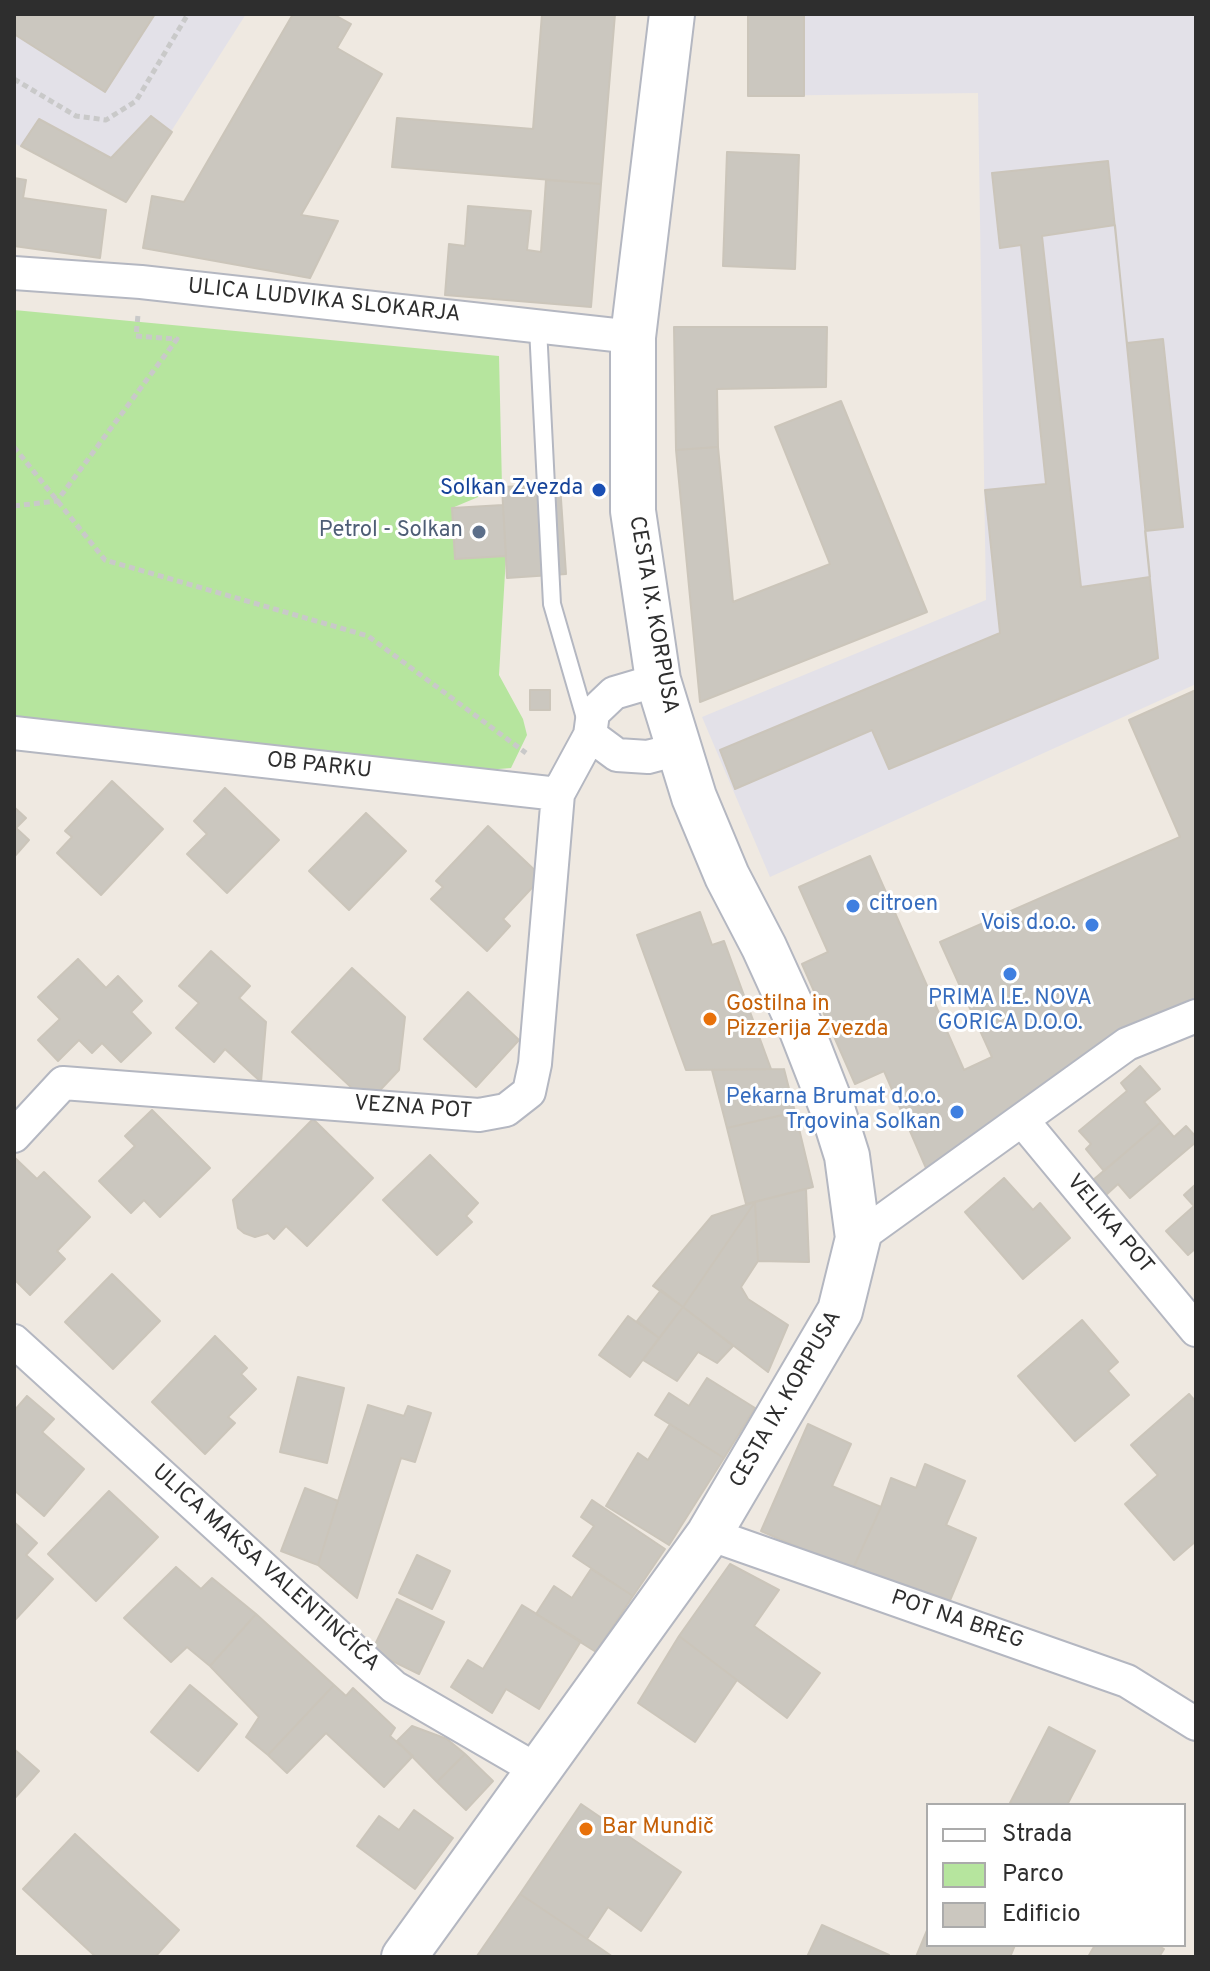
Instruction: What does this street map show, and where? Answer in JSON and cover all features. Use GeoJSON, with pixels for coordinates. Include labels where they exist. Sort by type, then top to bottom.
{"type":"FeatureCollection","features":[{"type":"Feature","properties":{"kind":"main road","name":"CESTA IX. KORPUSA"},"geometry":{"type":"LineString","coordinates":[[404,1957],[709,1534],[840,1311],[858,1238],[847,1156],[831,1105],[795,1014],[727,876],[678,749],[658,680],[633,511],[633,337],[672,14]]}},
{"type":"Feature","properties":{"kind":"street","name":"ULICA LUDVIKA SLOKARJA"},"geometry":{"type":"LineString","coordinates":[[14,273],[141,282],[633,337]]}},
{"type":"Feature","properties":{"kind":"street"},"geometry":{"type":"LineString","coordinates":[[561,787],[590,735],[593,713],[614,693],[658,680]]}},
{"type":"Feature","properties":{"kind":"street","name":"OB PARKU"},"geometry":{"type":"LineString","coordinates":[[14,733],[561,787]]}},
{"type":"Feature","properties":{"kind":"street"},"geometry":{"type":"LineString","coordinates":[[590,735],[617,755],[648,757],[678,749]]}},
{"type":"Feature","properties":{"kind":"street","name":"VEZNA POT"},"geometry":{"type":"LineString","coordinates":[[14,1136],[63,1083],[479,1115],[506,1110],[529,1092],[535,1064],[561,787]]}},
{"type":"Feature","properties":{"kind":"street"},"geometry":{"type":"LineString","coordinates":[[858,1238],[1127,1044],[1196,1016]]}},
{"type":"Feature","properties":{"kind":"street","name":"VELIKA POT"},"geometry":{"type":"LineString","coordinates":[[1022,1120],[1196,1330]]}},
{"type":"Feature","properties":{"kind":"street","name":"ULICA MAKSA VALENTINČIČA"},"geometry":{"type":"LineString","coordinates":[[14,1341],[394,1687],[537,1770]]}},
{"type":"Feature","properties":{"kind":"street","name":"POT NA BREG"},"geometry":{"type":"LineString","coordinates":[[709,1534],[1127,1681],[1196,1724]]}},
{"type":"Feature","properties":{"kind":"lane"},"geometry":{"type":"LineString","coordinates":[[538,328],[552,604],[590,735]]}},
{"type":"Feature","properties":{"kind":"path"},"geometry":{"type":"LineString","coordinates":[[14,79],[76,116],[106,120],[136,101],[188,14]]}},
{"type":"Feature","properties":{"kind":"path"},"geometry":{"type":"LineString","coordinates":[[14,506],[57,501],[177,339],[136,336],[141,282]]}},
{"type":"Feature","properties":{"kind":"path"},"geometry":{"type":"LineString","coordinates":[[14,447],[105,560],[368,636],[561,787]]}},
{"type":"Feature","properties":{"kind":"shaded area"},"geometry":{"type":"Polygon","coordinates":[[[14,14],[246,14],[126,202],[14,143],[14,14]]]}},
{"type":"Feature","properties":{"kind":"shaded area"},"geometry":{"type":"Polygon","coordinates":[[[748,14],[1196,14],[1196,684],[770,877],[702,717],[986,600],[978,93],[748,96],[748,14]]]}},
{"type":"Feature","properties":{"kind":"green space"},"geometry":{"type":"Polygon","coordinates":[[[14,310],[499,356],[502,487],[452,508],[455,559],[506,556],[499,675],[523,719],[527,735],[511,768],[474,771],[14,721],[14,310]]]}},
{"type":"Feature","properties":{"kind":"building"},"geometry":{"type":"Polygon","coordinates":[[[14,14],[155,14],[105,92],[14,34],[14,14]]]}},
{"type":"Feature","properties":{"kind":"building"},"geometry":{"type":"Polygon","coordinates":[[[293,14],[333,14],[351,24],[337,48],[382,74],[301,215],[338,221],[310,278],[143,248],[152,196],[184,202],[293,14]]]}},
{"type":"Feature","properties":{"kind":"building"},"geometry":{"type":"Polygon","coordinates":[[[542,14],[615,14],[601,184],[392,167],[397,118],[533,129],[542,14]]]}},
{"type":"Feature","properties":{"kind":"building"},"geometry":{"type":"Polygon","coordinates":[[[748,14],[804,14],[804,96],[748,96],[748,14]]]}},
{"type":"Feature","properties":{"kind":"building"},"geometry":{"type":"Polygon","coordinates":[[[151,116],[172,132],[126,202],[21,146],[39,119],[111,158],[151,116]]]}},
{"type":"Feature","properties":{"kind":"building"},"geometry":{"type":"Polygon","coordinates":[[[727,152],[799,155],[795,269],[723,266],[727,152]]]}},
{"type":"Feature","properties":{"kind":"building"},"geometry":{"type":"Polygon","coordinates":[[[1108,161],[1127,343],[1163,339],[1183,527],[1145,531],[1158,658],[889,769],[872,730],[735,789],[720,750],[1000,633],[985,490],[1046,484],[1021,245],[1000,248],[992,173],[1108,161]]]}},
{"type":"Feature","properties":{"kind":"building"},"geometry":{"type":"Polygon","coordinates":[[[14,178],[26,180],[23,198],[106,210],[100,258],[14,246],[14,178]]]}},
{"type":"Feature","properties":{"kind":"building"},"geometry":{"type":"Polygon","coordinates":[[[546,180],[601,184],[591,307],[445,295],[449,244],[465,246],[468,206],[531,211],[527,250],[541,252],[546,180]]]}},
{"type":"Feature","properties":{"kind":"building"},"geometry":{"type":"Polygon","coordinates":[[[1115,225],[1150,577],[1081,587],[1042,236],[1115,225]]]}},
{"type":"Feature","properties":{"kind":"building"},"geometry":{"type":"Polygon","coordinates":[[[674,327],[827,327],[826,387],[717,389],[718,447],[676,450],[674,327]]]}},
{"type":"Feature","properties":{"kind":"building"},"geometry":{"type":"Polygon","coordinates":[[[841,401],[927,612],[700,702],[676,450],[718,447],[733,602],[830,564],[775,427],[841,401]]]}},
{"type":"Feature","properties":{"kind":"building"},"geometry":{"type":"Polygon","coordinates":[[[560,484],[566,574],[507,578],[502,487],[560,484]]]}},
{"type":"Feature","properties":{"kind":"building","name":"Petrol - Solkan"},"geometry":{"type":"Polygon","coordinates":[[[503,505],[506,556],[455,559],[452,508],[503,505]]]}},
{"type":"Feature","properties":{"kind":"building"},"geometry":{"type":"Polygon","coordinates":[[[530,690],[550,690],[550,710],[530,710],[530,690]]]}},
{"type":"Feature","properties":{"kind":"building"},"geometry":{"type":"Polygon","coordinates":[[[1196,690],[1196,1000],[1122,1032],[926,1168],[884,1071],[855,1084],[802,964],[828,952],[799,887],[870,856],[964,1070],[992,1057],[940,942],[1180,837],[1129,720],[1196,690]]]}},
{"type":"Feature","properties":{"kind":"building"},"geometry":{"type":"Polygon","coordinates":[[[112,781],[163,829],[101,895],[57,853],[72,837],[65,831],[112,781]]]}},
{"type":"Feature","properties":{"kind":"building"},"geometry":{"type":"Polygon","coordinates":[[[225,788],[279,840],[227,893],[187,854],[207,834],[194,821],[225,788]]]}},
{"type":"Feature","properties":{"kind":"building"},"geometry":{"type":"Polygon","coordinates":[[[14,807],[26,818],[16,828],[29,840],[14,857],[14,807]]]}},
{"type":"Feature","properties":{"kind":"building"},"geometry":{"type":"Polygon","coordinates":[[[366,813],[406,851],[349,910],[309,871],[366,813]]]}},
{"type":"Feature","properties":{"kind":"building"},"geometry":{"type":"Polygon","coordinates":[[[488,826],[542,877],[503,919],[510,926],[487,951],[431,899],[443,887],[436,881],[488,826]]]}},
{"type":"Feature","properties":{"kind":"building","name":"Gostilna in Pizzerija Zvezda"},"geometry":{"type":"Polygon","coordinates":[[[700,912],[712,945],[724,941],[771,1069],[686,1070],[637,935],[700,912]]]}},
{"type":"Feature","properties":{"kind":"building"},"geometry":{"type":"Polygon","coordinates":[[[211,951],[250,986],[239,998],[266,1022],[261,1082],[225,1049],[214,1062],[176,1028],[199,1003],[179,986],[211,951]]]}},
{"type":"Feature","properties":{"kind":"building"},"geometry":{"type":"Polygon","coordinates":[[[78,959],[106,988],[118,976],[142,1001],[131,1012],[151,1033],[121,1062],[102,1043],[92,1053],[79,1040],[58,1061],[38,1040],[60,1019],[38,997],[78,959]]]}},
{"type":"Feature","properties":{"kind":"building"},"geometry":{"type":"Polygon","coordinates":[[[352,968],[405,1017],[399,1070],[368,1103],[292,1032],[352,968]]]}},
{"type":"Feature","properties":{"kind":"building"},"geometry":{"type":"Polygon","coordinates":[[[468,992],[519,1040],[476,1087],[424,1039],[468,992]]]}},
{"type":"Feature","properties":{"kind":"building"},"geometry":{"type":"Polygon","coordinates":[[[1140,1066],[1160,1089],[1144,1102],[1161,1122],[1104,1171],[1086,1149],[1091,1144],[1079,1131],[1127,1091],[1121,1083],[1140,1066]]]}},
{"type":"Feature","properties":{"kind":"building"},"geometry":{"type":"Polygon","coordinates":[[[784,1069],[795,1112],[727,1128],[712,1070],[784,1069]]]}},
{"type":"Feature","properties":{"kind":"building"},"geometry":{"type":"Polygon","coordinates":[[[152,1110],[210,1168],[160,1217],[144,1200],[131,1213],[99,1181],[135,1146],[125,1136],[152,1110]]]}},
{"type":"Feature","properties":{"kind":"building"},"geometry":{"type":"Polygon","coordinates":[[[795,1112],[813,1187],[746,1204],[727,1128],[795,1112]]]}},
{"type":"Feature","properties":{"kind":"building"},"geometry":{"type":"Polygon","coordinates":[[[313,1119],[373,1178],[307,1246],[286,1226],[274,1239],[268,1233],[255,1237],[244,1233],[238,1228],[233,1200],[313,1119]]]}},
{"type":"Feature","properties":{"kind":"building"},"geometry":{"type":"Polygon","coordinates":[[[1161,1122],[1174,1137],[1186,1126],[1196,1137],[1196,1142],[1130,1198],[1118,1184],[1106,1195],[1093,1180],[1161,1122]]]}},
{"type":"Feature","properties":{"kind":"building"},"geometry":{"type":"Polygon","coordinates":[[[430,1155],[478,1203],[466,1216],[472,1222],[437,1255],[383,1200],[430,1155]]]}},
{"type":"Feature","properties":{"kind":"building"},"geometry":{"type":"Polygon","coordinates":[[[14,1157],[37,1179],[44,1172],[90,1217],[57,1251],[65,1259],[30,1295],[14,1279],[14,1157]]]}},
{"type":"Feature","properties":{"kind":"building"},"geometry":{"type":"Polygon","coordinates":[[[1004,1178],[1033,1210],[1040,1203],[1070,1238],[1023,1279],[965,1212],[1004,1178]]]}},
{"type":"Feature","properties":{"kind":"building"},"geometry":{"type":"Polygon","coordinates":[[[1196,1184],[1196,1248],[1188,1255],[1166,1231],[1194,1206],[1184,1195],[1196,1184]]]}},
{"type":"Feature","properties":{"kind":"building"},"geometry":{"type":"Polygon","coordinates":[[[806,1189],[809,1262],[758,1261],[755,1202],[806,1189]]]}},
{"type":"Feature","properties":{"kind":"building"},"geometry":{"type":"Polygon","coordinates":[[[755,1202],[683,1307],[653,1286],[712,1216],[755,1202]]]}},
{"type":"Feature","properties":{"kind":"building"},"geometry":{"type":"Polygon","coordinates":[[[755,1202],[758,1261],[741,1287],[748,1299],[788,1325],[768,1372],[683,1307],[755,1202]]]}},
{"type":"Feature","properties":{"kind":"building"},"geometry":{"type":"Polygon","coordinates":[[[112,1274],[160,1321],[113,1369],[65,1322],[112,1274]]]}},
{"type":"Feature","properties":{"kind":"building"},"geometry":{"type":"Polygon","coordinates":[[[661,1290],[683,1307],[659,1338],[637,1321],[661,1290]]]}},
{"type":"Feature","properties":{"kind":"building"},"geometry":{"type":"Polygon","coordinates":[[[683,1307],[733,1346],[717,1363],[698,1352],[677,1381],[643,1360],[683,1307]]]}},
{"type":"Feature","properties":{"kind":"building"},"geometry":{"type":"Polygon","coordinates":[[[628,1316],[659,1338],[630,1377],[599,1355],[628,1316]]]}},
{"type":"Feature","properties":{"kind":"building"},"geometry":{"type":"Polygon","coordinates":[[[1082,1320],[1118,1362],[1108,1371],[1129,1395],[1075,1441],[1018,1376],[1082,1320]]]}},
{"type":"Feature","properties":{"kind":"building"},"geometry":{"type":"Polygon","coordinates":[[[215,1336],[247,1368],[241,1374],[256,1389],[228,1417],[235,1423],[205,1454],[152,1402],[215,1336]]]}},
{"type":"Feature","properties":{"kind":"building"},"geometry":{"type":"Polygon","coordinates":[[[298,1377],[344,1388],[327,1463],[280,1452],[298,1377]]]}},
{"type":"Feature","properties":{"kind":"building"},"geometry":{"type":"Polygon","coordinates":[[[707,1378],[755,1408],[724,1458],[655,1415],[669,1393],[689,1406],[707,1378]]]}},
{"type":"Feature","properties":{"kind":"building"},"geometry":{"type":"Polygon","coordinates":[[[1189,1394],[1196,1402],[1196,1541],[1174,1560],[1125,1504],[1158,1475],[1131,1445],[1189,1394]]]}},
{"type":"Feature","properties":{"kind":"building"},"geometry":{"type":"Polygon","coordinates":[[[27,1396],[54,1419],[42,1432],[84,1469],[44,1516],[14,1490],[14,1411],[27,1396]]]}},
{"type":"Feature","properties":{"kind":"building"},"geometry":{"type":"Polygon","coordinates":[[[368,1405],[404,1416],[408,1406],[431,1413],[415,1462],[401,1458],[357,1598],[318,1565],[368,1405]]]}},
{"type":"Feature","properties":{"kind":"building"},"geometry":{"type":"Polygon","coordinates":[[[670,1424],[724,1458],[669,1545],[606,1506],[638,1453],[648,1460],[670,1424]]]}},
{"type":"Feature","properties":{"kind":"building"},"geometry":{"type":"Polygon","coordinates":[[[808,1424],[851,1444],[832,1486],[881,1507],[852,1571],[761,1531],[808,1424]]]}},
{"type":"Feature","properties":{"kind":"building"},"geometry":{"type":"Polygon","coordinates":[[[925,1464],[965,1481],[946,1525],[976,1538],[946,1610],[852,1571],[891,1478],[916,1488],[925,1464]]]}},
{"type":"Feature","properties":{"kind":"building"},"geometry":{"type":"Polygon","coordinates":[[[305,1488],[338,1501],[318,1565],[281,1551],[305,1488]]]}},
{"type":"Feature","properties":{"kind":"building"},"geometry":{"type":"Polygon","coordinates":[[[109,1491],[158,1537],[96,1601],[48,1554],[109,1491]]]}},
{"type":"Feature","properties":{"kind":"building"},"geometry":{"type":"Polygon","coordinates":[[[592,1500],[665,1549],[633,1596],[573,1556],[594,1526],[581,1517],[592,1500]]]}},
{"type":"Feature","properties":{"kind":"building"},"geometry":{"type":"Polygon","coordinates":[[[14,1522],[37,1543],[26,1555],[53,1579],[14,1621],[14,1522]]]}},
{"type":"Feature","properties":{"kind":"building"},"geometry":{"type":"Polygon","coordinates":[[[417,1555],[450,1571],[432,1609],[399,1593],[417,1555]]]}},
{"type":"Feature","properties":{"kind":"building"},"geometry":{"type":"Polygon","coordinates":[[[730,1564],[779,1590],[754,1626],[820,1673],[787,1718],[679,1636],[730,1564]]]}},
{"type":"Feature","properties":{"kind":"building"},"geometry":{"type":"Polygon","coordinates":[[[176,1567],[201,1589],[212,1578],[256,1614],[210,1666],[187,1647],[171,1662],[124,1618],[176,1567]]]}},
{"type":"Feature","properties":{"kind":"building"},"geometry":{"type":"Polygon","coordinates":[[[591,1569],[633,1596],[596,1652],[536,1614],[554,1586],[572,1598],[591,1569]]]}},
{"type":"Feature","properties":{"kind":"building"},"geometry":{"type":"Polygon","coordinates":[[[397,1599],[444,1622],[419,1674],[372,1651],[397,1599]]]}},
{"type":"Feature","properties":{"kind":"building"},"geometry":{"type":"Polygon","coordinates":[[[522,1605],[581,1641],[539,1709],[506,1689],[492,1713],[451,1687],[468,1660],[483,1669],[522,1605]]]}},
{"type":"Feature","properties":{"kind":"building"},"geometry":{"type":"Polygon","coordinates":[[[256,1614],[334,1685],[268,1755],[246,1737],[259,1717],[210,1666],[256,1614]]]}},
{"type":"Feature","properties":{"kind":"building"},"geometry":{"type":"Polygon","coordinates":[[[679,1636],[737,1680],[695,1742],[638,1703],[679,1636]]]}},
{"type":"Feature","properties":{"kind":"building"},"geometry":{"type":"Polygon","coordinates":[[[190,1685],[237,1724],[198,1771],[151,1732],[190,1685]]]}},
{"type":"Feature","properties":{"kind":"building"},"geometry":{"type":"Polygon","coordinates":[[[334,1685],[346,1696],[353,1688],[395,1728],[390,1736],[413,1756],[384,1787],[326,1733],[287,1773],[268,1755],[334,1685]]]}},
{"type":"Feature","properties":{"kind":"building"},"geometry":{"type":"Polygon","coordinates":[[[412,1726],[447,1739],[465,1754],[437,1782],[397,1741],[412,1726]]]}},
{"type":"Feature","properties":{"kind":"building"},"geometry":{"type":"Polygon","coordinates":[[[1049,1727],[1095,1751],[1068,1803],[1010,1803],[1049,1727]]]}},
{"type":"Feature","properties":{"kind":"building"},"geometry":{"type":"Polygon","coordinates":[[[14,1749],[39,1771],[14,1799],[14,1749]]]}},
{"type":"Feature","properties":{"kind":"building"},"geometry":{"type":"Polygon","coordinates":[[[465,1754],[493,1781],[466,1810],[437,1782],[465,1754]]]}},
{"type":"Feature","properties":{"kind":"building"},"geometry":{"type":"Polygon","coordinates":[[[581,1804],[681,1872],[641,1931],[608,1907],[587,1939],[520,1894],[581,1804]]]}},
{"type":"Feature","properties":{"kind":"building"},"geometry":{"type":"Polygon","coordinates":[[[414,1810],[453,1838],[415,1889],[357,1846],[379,1816],[399,1830],[414,1810]]]}},
{"type":"Feature","properties":{"kind":"building"},"geometry":{"type":"Polygon","coordinates":[[[75,1834],[179,1930],[155,1957],[96,1957],[23,1889],[75,1834]]]}},
{"type":"Feature","properties":{"kind":"building"},"geometry":{"type":"Polygon","coordinates":[[[520,1894],[613,1957],[477,1956],[520,1894]]]}},
{"type":"Feature","properties":{"kind":"building"},"geometry":{"type":"Polygon","coordinates":[[[822,1925],[889,1955],[807,1957],[822,1925]]]}},
{"type":"Feature","properties":{"kind":"building"},"geometry":{"type":"Polygon","coordinates":[[[926,1933],[926,1947],[1014,1947],[1010,1957],[916,1957],[926,1933]]]}},
{"type":"Feature","properties":{"kind":"building"},"geometry":{"type":"Polygon","coordinates":[[[1094,1947],[1164,1949],[1159,1957],[1088,1957],[1094,1947]]]}},
{"type":"Feature","properties":{"kind":"place","name":"Solkan Zvezda"},"geometry":{"type":"Point","coordinates":[599,490]}},
{"type":"Feature","properties":{"kind":"place","name":"Petrol - Solkan"},"geometry":{"type":"Point","coordinates":[479,532]}},
{"type":"Feature","properties":{"kind":"place","name":"citroen"},"geometry":{"type":"Point","coordinates":[853,906]}},
{"type":"Feature","properties":{"kind":"place","name":"Vois d.o.o."},"geometry":{"type":"Point","coordinates":[1092,925]}},
{"type":"Feature","properties":{"kind":"place","name":"PRIMA I.E. NOVA GORICA D.O.O."},"geometry":{"type":"Point","coordinates":[1010,974]}},
{"type":"Feature","properties":{"kind":"place","name":"Gostilna in Pizzerija Zvezda"},"geometry":{"type":"Point","coordinates":[710,1019]}},
{"type":"Feature","properties":{"kind":"place","name":"Pekarna Brumat d.o.o. Trgovina Solkan"},"geometry":{"type":"Point","coordinates":[957,1112]}},
{"type":"Feature","properties":{"kind":"place","name":"Bar Mundič"},"geometry":{"type":"Point","coordinates":[586,1829]}}]}
